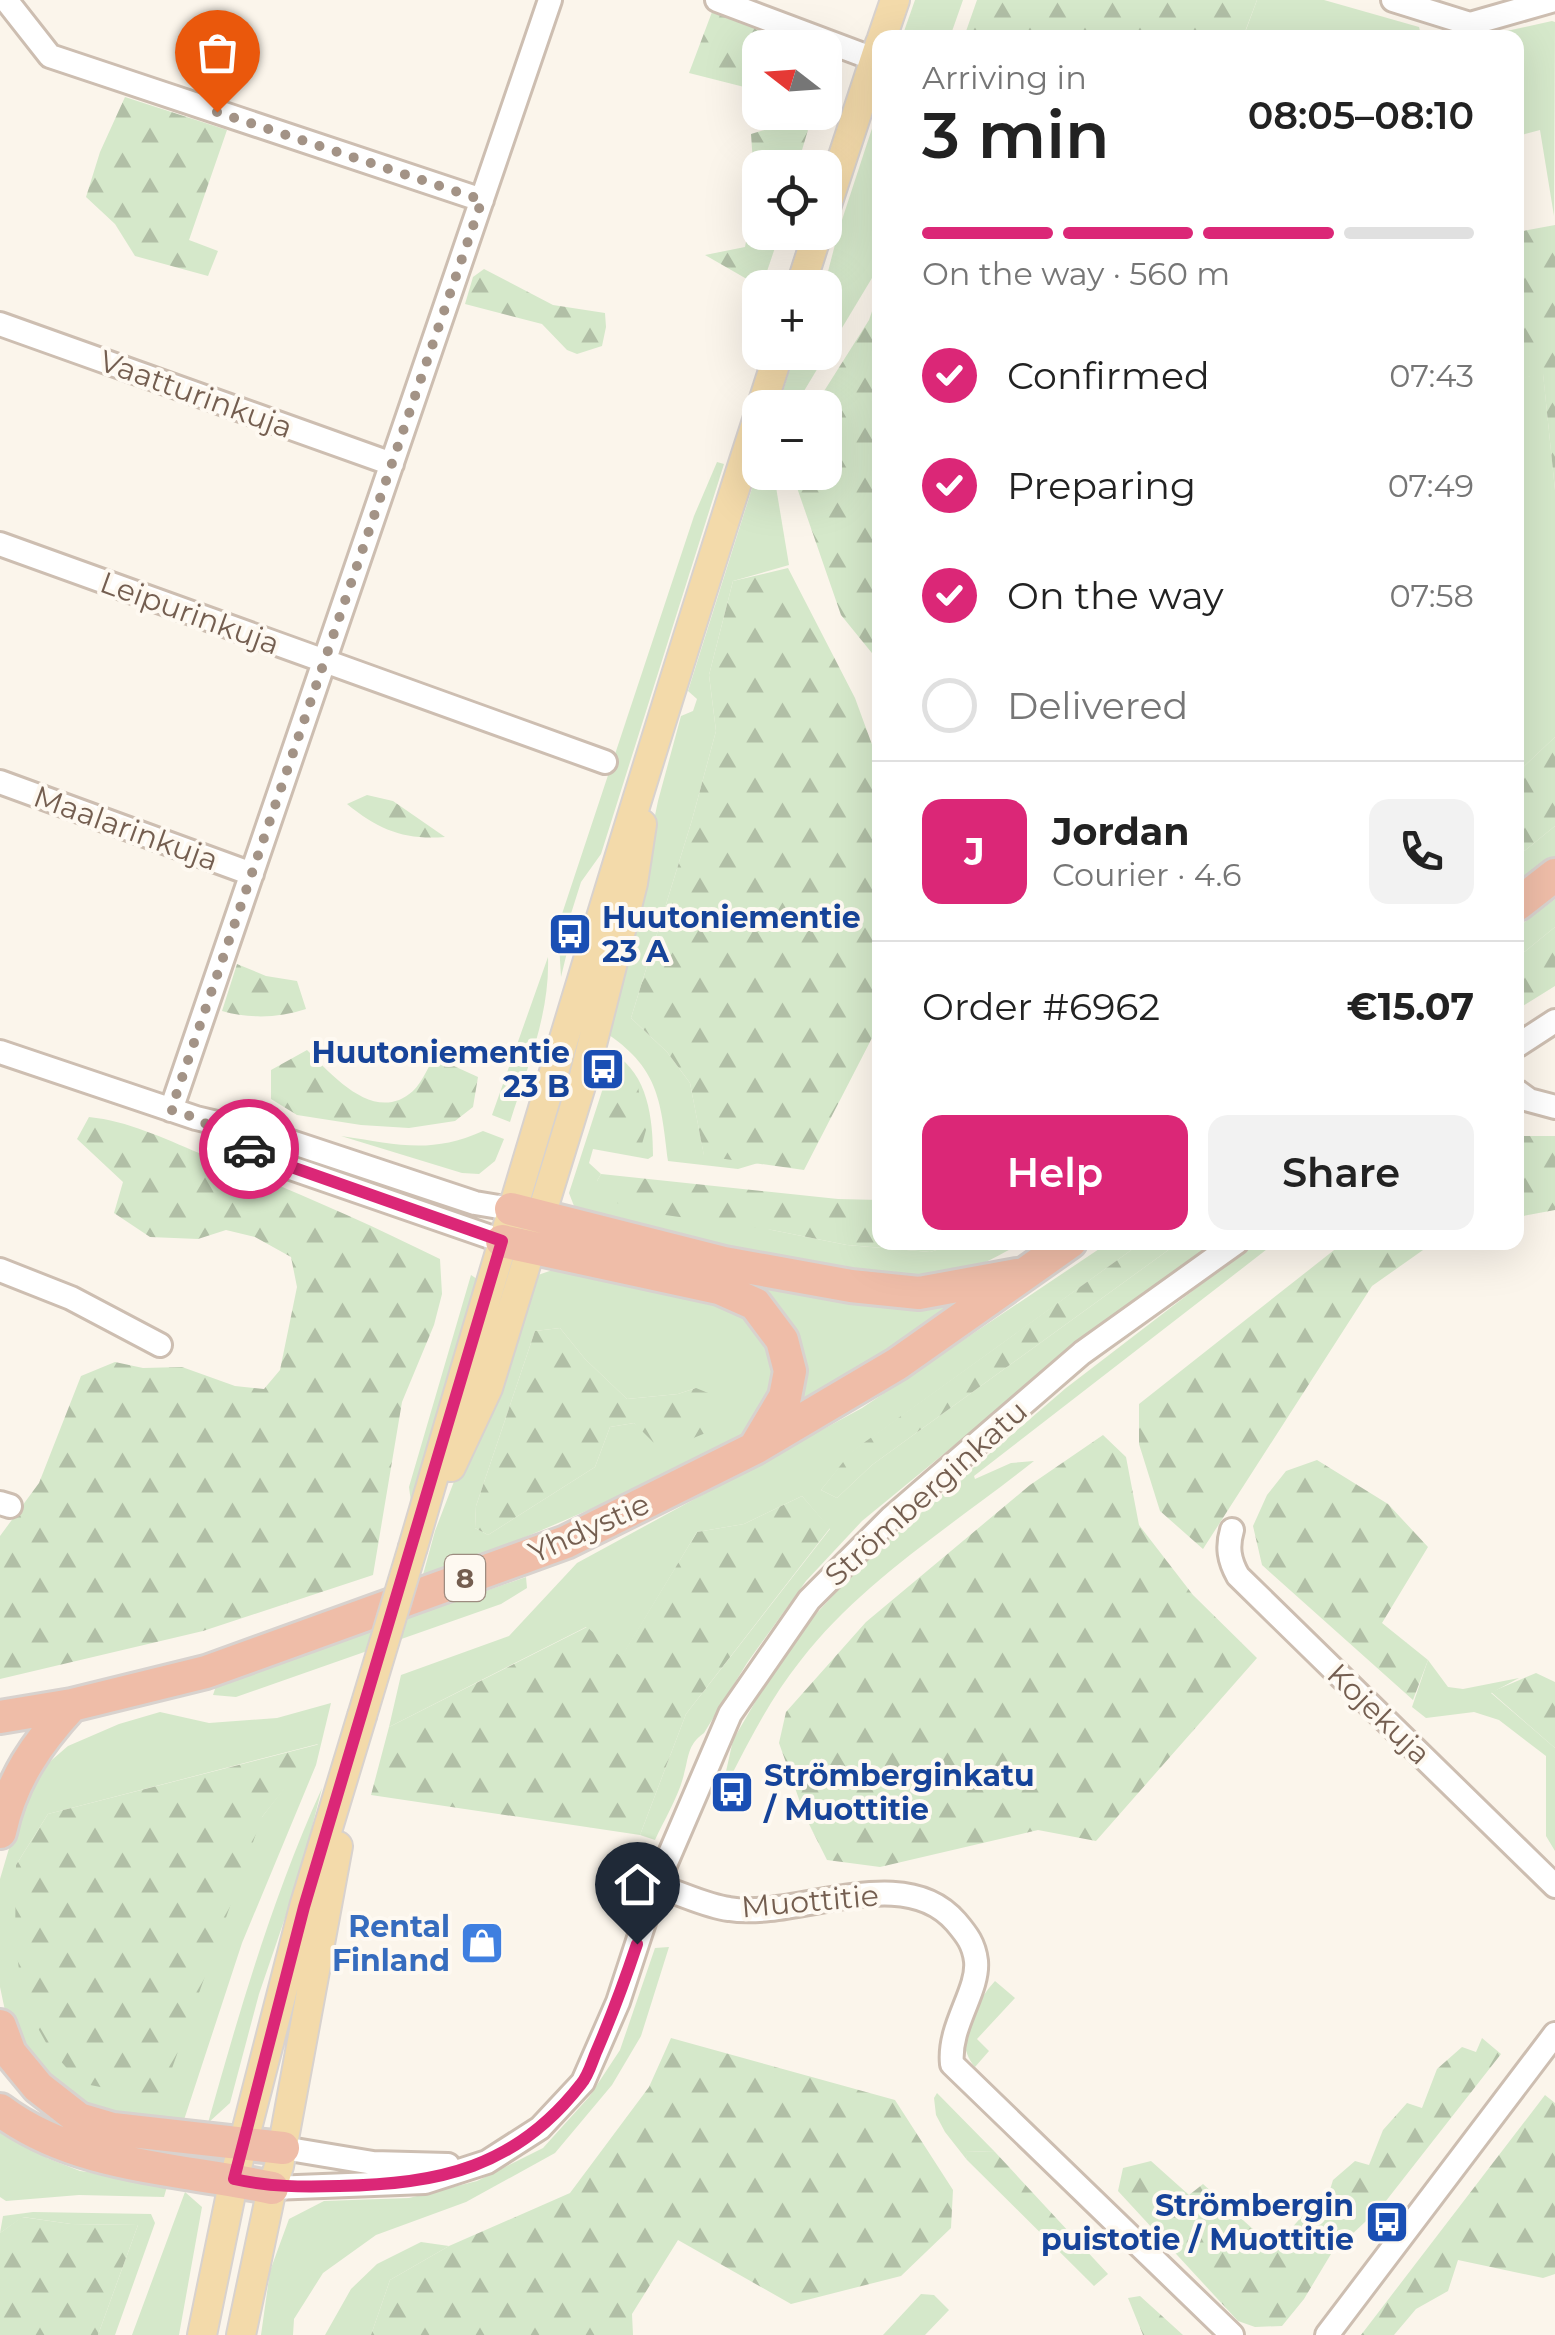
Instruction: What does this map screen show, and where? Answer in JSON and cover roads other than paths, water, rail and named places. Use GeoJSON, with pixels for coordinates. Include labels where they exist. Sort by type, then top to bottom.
{"type":"FeatureCollection","features":[{"type":"Feature","properties":{"kind":"highway"},"geometry":{"type":"LineString","coordinates":[[1524,899],[1555,875]]}},
{"type":"Feature","properties":{"kind":"highway"},"geometry":{"type":"LineString","coordinates":[[521,1229],[851,1286],[920,1293],[1032,1272]]}},
{"type":"Feature","properties":{"kind":"highway"},"geometry":{"type":"LineString","coordinates":[[521,1229],[720,1288],[755,1304],[782,1340],[790,1371],[785,1396],[755,1448]]}},
{"type":"Feature","properties":{"kind":"highway","name":"Yhdystie"},"geometry":{"type":"LineString","coordinates":[[0,1717],[72,1705],[206,1672],[566,1542],[755,1448],[897,1364],[1060,1250]]}},
{"type":"Feature","properties":{"kind":"highway"},"geometry":{"type":"LineString","coordinates":[[0,1832],[5,1806],[39,1740],[72,1705]]}},
{"type":"Feature","properties":{"kind":"highway"},"geometry":{"type":"LineString","coordinates":[[0,2026],[10,2052],[38,2087],[79,2119],[113,2129],[283,2148]]}},
{"type":"Feature","properties":{"kind":"highway"},"geometry":{"type":"LineString","coordinates":[[0,2110],[29,2132],[91,2155],[272,2188]]}},
{"type":"Feature","properties":{"kind":"main road"},"geometry":{"type":"LineString","coordinates":[[885,30],[895,0]]}},
{"type":"Feature","properties":{"kind":"main road"},"geometry":{"type":"LineString","coordinates":[[842,159],[872,68]]}},
{"type":"Feature","properties":{"kind":"main road"},"geometry":{"type":"LineString","coordinates":[[202,2335],[242,2144],[304,1907],[413,1547],[488,1388],[521,1229],[584,1076],[633,883],[658,724],[742,465]]}},
{"type":"Feature","properties":{"kind":"main road"},"geometry":{"type":"LineString","coordinates":[[241,2335],[283,2148],[362,1716]]}},
{"type":"Feature","properties":{"kind":"street"},"geometry":{"type":"LineString","coordinates":[[6,0],[50,56],[482,200]]}},
{"type":"Feature","properties":{"kind":"street"},"geometry":{"type":"LineString","coordinates":[[171,1110],[550,0]]}},
{"type":"Feature","properties":{"kind":"street"},"geometry":{"type":"LineString","coordinates":[[717,0],[872,45]]}},
{"type":"Feature","properties":{"kind":"street"},"geometry":{"type":"LineString","coordinates":[[1394,0],[1470,24],[1554,0]]}},
{"type":"Feature","properties":{"kind":"street","name":"Vaatturinkuja"},"geometry":{"type":"LineString","coordinates":[[0,324],[392,464]]}},
{"type":"Feature","properties":{"kind":"street","name":"Leipurinkuja"},"geometry":{"type":"LineString","coordinates":[[0,544],[606,762]]}},
{"type":"Feature","properties":{"kind":"street","name":"Maalarinkuja"},"geometry":{"type":"LineString","coordinates":[[0,782],[252,874]]}},
{"type":"Feature","properties":{"kind":"street"},"geometry":{"type":"LineString","coordinates":[[1524,1041],[1555,1022]]}},
{"type":"Feature","properties":{"kind":"street"},"geometry":{"type":"LineString","coordinates":[[0,1052],[196,1118],[276,1137],[475,1203],[521,1229]]}},
{"type":"Feature","properties":{"kind":"street"},"geometry":{"type":"LineString","coordinates":[[1524,1096],[1555,1107]]}},
{"type":"Feature","properties":{"kind":"street"},"geometry":{"type":"LineString","coordinates":[[196,1118],[266,1158],[521,1229]]}},
{"type":"Feature","properties":{"kind":"street","name":"Strömberginkatu"},"geometry":{"type":"LineString","coordinates":[[272,2188],[425,2182],[486,2162],[540,2128],[584,2082],[618,2002],[656,1886],[730,1714],[809,1600],[892,1517],[1082,1353],[1227,1250]]}},
{"type":"Feature","properties":{"kind":"street"},"geometry":{"type":"LineString","coordinates":[[0,1270],[71,1298],[160,1345]]}},
{"type":"Feature","properties":{"kind":"street","name":"Kojekuja"},"geometry":{"type":"LineString","coordinates":[[1232,1530],[1228,1544],[1231,1564],[1238,1576],[1555,1886]]}},
{"type":"Feature","properties":{"kind":"street","name":"Muottitie"},"geometry":{"type":"LineString","coordinates":[[656,1886],[729,1910],[879,1893],[915,1896],[944,1907],[971,1939],[976,1966],[954,2030],[952,2064],[1232,2335]]}},
{"type":"Feature","properties":{"kind":"street"},"geometry":{"type":"LineString","coordinates":[[1327,2335],[1555,2034]]}},
{"type":"Feature","properties":{"kind":"street","name":"Strömberginkatu"},"geometry":{"type":"LineString","coordinates":[[283,2148],[414,2166],[486,2162]]}},
{"type":"Feature","properties":{"kind":"place","name":"Huutoniementie 23 A"},"geometry":{"type":"Point","coordinates":[570,934]}},
{"type":"Feature","properties":{"kind":"place","name":"Huutoniementie 23 B"},"geometry":{"type":"Point","coordinates":[603,1069]}},
{"type":"Feature","properties":{"kind":"place","name":"Strömberginkatu / Muottitie"},"geometry":{"type":"Point","coordinates":[732,1792]}},
{"type":"Feature","properties":{"kind":"place","name":"Rental Finland"},"geometry":{"type":"Point","coordinates":[482,1943]}},
{"type":"Feature","properties":{"kind":"place","name":"Strömbergin puistotie / Muottitie"},"geometry":{"type":"Point","coordinates":[1387,2222]}}]}
